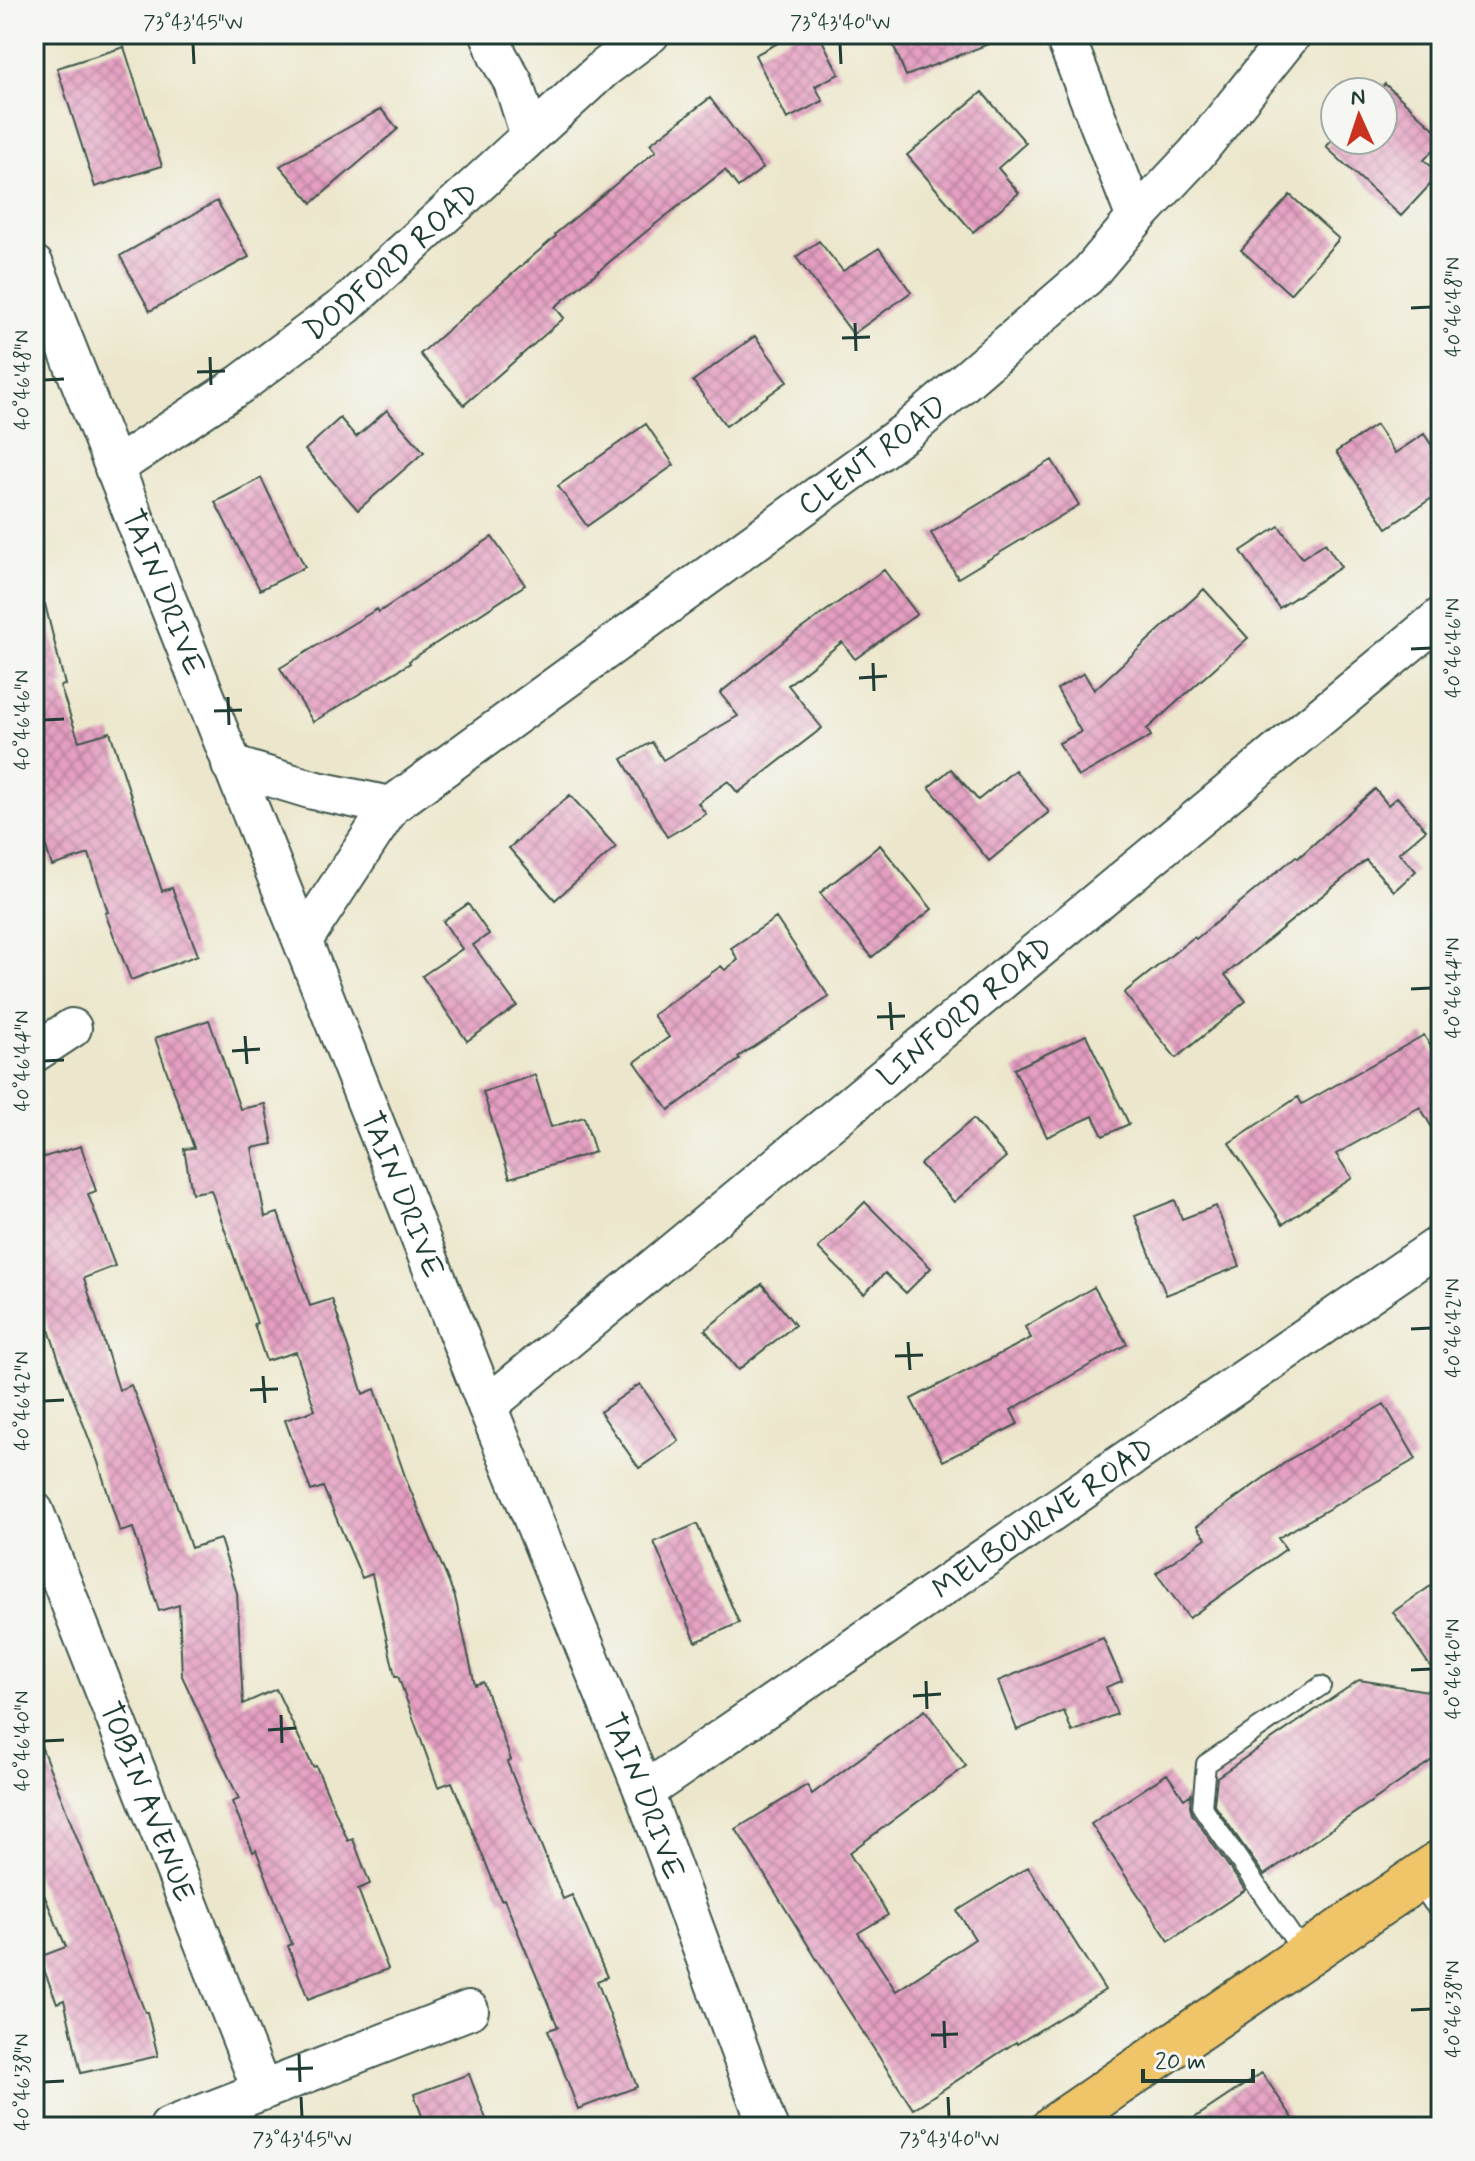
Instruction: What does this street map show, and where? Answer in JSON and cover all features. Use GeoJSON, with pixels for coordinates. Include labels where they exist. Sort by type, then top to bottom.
{"type":"FeatureCollection","features":[{"type":"Feature","properties":{"kind":"main road"},"geometry":{"type":"LineString","coordinates":[[1054,2127],[1305,1955],[1436,1877]]}},
{"type":"Feature","properties":{"kind":"street"},"geometry":{"type":"LineString","coordinates":[[490,34],[513,82],[530,136]]}},
{"type":"Feature","properties":{"kind":"street","name":"DODFORD ROAD"},"geometry":{"type":"LineString","coordinates":[[114,468],[242,383],[346,305],[603,69],[650,34]]}},
{"type":"Feature","properties":{"kind":"street"},"geometry":{"type":"LineString","coordinates":[[1064,34],[1136,218]]}},
{"type":"Feature","properties":{"kind":"street","name":"CLENT ROAD"},"geometry":{"type":"LineString","coordinates":[[303,940],[391,806],[907,431],[1087,276],[1196,154],[1292,34]]}},
{"type":"Feature","properties":{"kind":"street","name":"TAIN DRIVE"},"geometry":{"type":"LineString","coordinates":[[34,265],[487,1406],[644,1792],[768,2127]]}},
{"type":"Feature","properties":{"kind":"street","name":"LINFORD ROAD"},"geometry":{"type":"LineString","coordinates":[[487,1406],[1441,617]]}},
{"type":"Feature","properties":{"kind":"street"},"geometry":{"type":"LineString","coordinates":[[231,765],[313,790],[391,806]]}},
{"type":"Feature","properties":{"kind":"street"},"geometry":{"type":"LineString","coordinates":[[34,1053],[72,1028]]}},
{"type":"Feature","properties":{"kind":"street","name":"MELBOURNE ROAD"},"geometry":{"type":"LineString","coordinates":[[644,1792],[1441,1244]]}},
{"type":"Feature","properties":{"kind":"street","name":"TOBIN AVENUE"},"geometry":{"type":"LineString","coordinates":[[34,1511],[262,2091]]}},
{"type":"Feature","properties":{"kind":"street"},"geometry":{"type":"LineString","coordinates":[[169,2127],[469,2010]]}},
{"type":"Feature","properties":{"kind":"lane"},"geometry":{"type":"LineString","coordinates":[[1305,1955],[1202,1807],[1206,1764],[1321,1686]]}},
{"type":"Feature","properties":{"kind":"building"},"geometry":{"type":"Polygon","coordinates":[[[795,34],[819,34],[839,74],[815,86],[823,101],[787,119],[755,55],[795,34]]]}},
{"type":"Feature","properties":{"kind":"building"},"geometry":{"type":"Polygon","coordinates":[[[889,34],[1008,34],[1009,36],[906,76],[889,34]]]}},
{"type":"Feature","properties":{"kind":"building"},"geometry":{"type":"Polygon","coordinates":[[[124,47],[162,166],[95,187],[57,68],[124,47]]]}},
{"type":"Feature","properties":{"kind":"building"},"geometry":{"type":"Polygon","coordinates":[[[982,92],[1026,143],[998,168],[1019,193],[973,232],[907,155],[982,92]]]}},
{"type":"Feature","properties":{"kind":"building"},"geometry":{"type":"Polygon","coordinates":[[[1399,97],[1441,135],[1441,142],[1424,160],[1440,174],[1401,216],[1336,156],[1399,156],[1399,97]]]}},
{"type":"Feature","properties":{"kind":"building"},"geometry":{"type":"Polygon","coordinates":[[[710,98],[763,168],[738,187],[725,170],[653,226],[555,307],[564,318],[464,405],[420,354],[555,234],[656,151],[650,144],[710,98]]]}},
{"type":"Feature","properties":{"kind":"building"},"geometry":{"type":"Polygon","coordinates":[[[381,109],[398,129],[312,203],[280,166],[381,109]]]}},
{"type":"Feature","properties":{"kind":"building"},"geometry":{"type":"Polygon","coordinates":[[[1290,195],[1339,239],[1290,294],[1241,250],[1290,195]]]}},
{"type":"Feature","properties":{"kind":"building"},"geometry":{"type":"Polygon","coordinates":[[[217,201],[249,257],[150,311],[120,256],[217,201]]]}},
{"type":"Feature","properties":{"kind":"building"},"geometry":{"type":"Polygon","coordinates":[[[819,241],[843,271],[879,248],[911,292],[853,334],[796,257],[819,241]]]}},
{"type":"Feature","properties":{"kind":"building"},"geometry":{"type":"Polygon","coordinates":[[[755,336],[788,381],[726,426],[693,381],[755,336]]]}},
{"type":"Feature","properties":{"kind":"building"},"geometry":{"type":"Polygon","coordinates":[[[387,410],[424,452],[358,510],[305,450],[340,418],[356,437],[387,410]]]}},
{"type":"Feature","properties":{"kind":"building"},"geometry":{"type":"Polygon","coordinates":[[[646,424],[674,465],[587,526],[558,486],[646,424]]]}},
{"type":"Feature","properties":{"kind":"building"},"geometry":{"type":"Polygon","coordinates":[[[1376,425],[1395,453],[1424,434],[1441,459],[1441,492],[1387,528],[1336,452],[1376,425]]]}},
{"type":"Feature","properties":{"kind":"building"},"geometry":{"type":"Polygon","coordinates":[[[1052,460],[1079,505],[958,578],[931,533],[1052,460]]]}},
{"type":"Feature","properties":{"kind":"building"},"geometry":{"type":"Polygon","coordinates":[[[261,478],[305,567],[260,590],[215,502],[261,478]]]}},
{"type":"Feature","properties":{"kind":"building"},"geometry":{"type":"Polygon","coordinates":[[[1279,526],[1302,558],[1325,543],[1341,567],[1279,608],[1241,551],[1279,526]]]}},
{"type":"Feature","properties":{"kind":"building"},"geometry":{"type":"Polygon","coordinates":[[[492,537],[525,585],[410,663],[313,722],[280,668],[377,609],[379,612],[492,537]]]}},
{"type":"Feature","properties":{"kind":"building"},"geometry":{"type":"Polygon","coordinates":[[[884,570],[917,614],[855,659],[842,642],[788,685],[822,728],[738,793],[728,781],[698,803],[706,814],[667,837],[622,759],[652,742],[663,760],[738,716],[720,693],[788,638],[884,570]]]}},
{"type":"Feature","properties":{"kind":"building"},"geometry":{"type":"Polygon","coordinates":[[[1204,589],[1248,638],[1147,729],[1151,736],[1078,777],[1059,743],[1081,732],[1057,689],[1084,673],[1094,690],[1204,589]]]}},
{"type":"Feature","properties":{"kind":"building"},"geometry":{"type":"Polygon","coordinates":[[[45,604],[65,685],[60,686],[79,741],[110,732],[162,891],[172,888],[198,955],[131,980],[105,913],[108,912],[89,854],[52,866],[34,809],[34,605],[45,604]]]}},
{"type":"Feature","properties":{"kind":"building"},"geometry":{"type":"Polygon","coordinates":[[[951,769],[978,800],[1015,770],[1049,812],[989,861],[929,787],[951,769]]]}},
{"type":"Feature","properties":{"kind":"building"},"geometry":{"type":"Polygon","coordinates":[[[1375,789],[1388,805],[1397,797],[1426,830],[1399,853],[1416,871],[1394,891],[1366,860],[1225,975],[1246,1001],[1176,1058],[1124,993],[1194,937],[1196,939],[1296,856],[1298,858],[1375,789]]]}},
{"type":"Feature","properties":{"kind":"building"},"geometry":{"type":"Polygon","coordinates":[[[570,795],[616,847],[555,900],[509,848],[570,795]]]}},
{"type":"Feature","properties":{"kind":"building"},"geometry":{"type":"Polygon","coordinates":[[[880,845],[932,909],[872,957],[820,893],[880,845]]]}},
{"type":"Feature","properties":{"kind":"building"},"geometry":{"type":"Polygon","coordinates":[[[468,904],[489,934],[473,945],[517,1006],[467,1041],[422,976],[462,949],[443,921],[468,904]]]}},
{"type":"Feature","properties":{"kind":"building"},"geometry":{"type":"Polygon","coordinates":[[[776,918],[829,997],[738,1057],[740,1059],[669,1110],[635,1062],[669,1037],[653,1015],[721,966],[725,970],[738,960],[731,948],[776,918]]]}},
{"type":"Feature","properties":{"kind":"building"},"geometry":{"type":"Polygon","coordinates":[[[209,1020],[240,1109],[265,1104],[273,1144],[252,1148],[265,1217],[278,1213],[310,1306],[332,1299],[363,1394],[375,1389],[407,1482],[455,1597],[475,1685],[483,1682],[511,1760],[507,1762],[563,1899],[572,1895],[607,1977],[597,1981],[637,2087],[578,2109],[548,2030],[558,2027],[504,1899],[501,1900],[452,1782],[438,1787],[398,1676],[395,1676],[372,1574],[362,1578],[323,1487],[311,1491],[285,1420],[315,1410],[296,1352],[266,1361],[254,1324],[257,1323],[211,1190],[192,1193],[184,1149],[194,1148],[155,1038],[209,1020]]]}},
{"type":"Feature","properties":{"kind":"building"},"geometry":{"type":"Polygon","coordinates":[[[1086,1035],[1129,1124],[1103,1136],[1093,1116],[1047,1137],[1014,1069],[1086,1035]]]}},
{"type":"Feature","properties":{"kind":"building"},"geometry":{"type":"Polygon","coordinates":[[[1424,1035],[1441,1064],[1441,1143],[1420,1107],[1336,1154],[1352,1178],[1283,1224],[1229,1143],[1298,1097],[1302,1104],[1424,1035]]]}},
{"type":"Feature","properties":{"kind":"building"},"geometry":{"type":"Polygon","coordinates":[[[535,1075],[551,1127],[584,1117],[595,1152],[510,1178],[483,1092],[535,1075]]]}},
{"type":"Feature","properties":{"kind":"building"},"geometry":{"type":"Polygon","coordinates":[[[973,1119],[1006,1157],[954,1202],[920,1164],[973,1119]]]}},
{"type":"Feature","properties":{"kind":"building"},"geometry":{"type":"Polygon","coordinates":[[[81,1146],[96,1191],[88,1194],[115,1266],[84,1278],[119,1390],[131,1385],[165,1470],[191,1548],[220,1539],[237,1593],[243,1704],[276,1689],[313,1767],[316,1766],[348,1841],[353,1839],[370,1884],[358,1889],[388,1969],[308,1999],[288,1946],[292,1944],[256,1850],[253,1852],[232,1802],[239,1799],[182,1676],[179,1605],[159,1611],[133,1528],[120,1532],[34,1284],[34,1160],[81,1146]]]}},
{"type":"Feature","properties":{"kind":"building"},"geometry":{"type":"Polygon","coordinates":[[[1175,1200],[1182,1219],[1216,1206],[1240,1266],[1166,1295],[1135,1216],[1175,1200]]]}},
{"type":"Feature","properties":{"kind":"building"},"geometry":{"type":"Polygon","coordinates":[[[865,1202],[931,1268],[906,1293],[885,1273],[864,1294],[818,1248],[865,1202]]]}},
{"type":"Feature","properties":{"kind":"building"},"geometry":{"type":"Polygon","coordinates":[[[762,1284],[795,1325],[738,1370],[705,1330],[762,1284]]]}},
{"type":"Feature","properties":{"kind":"building"},"geometry":{"type":"Polygon","coordinates":[[[1094,1287],[1127,1344],[1011,1410],[1018,1424],[943,1461],[911,1399],[1031,1338],[1025,1327],[1094,1287]]]}},
{"type":"Feature","properties":{"kind":"building"},"geometry":{"type":"Polygon","coordinates":[[[640,1384],[679,1441],[639,1468],[600,1412],[640,1384]]]}},
{"type":"Feature","properties":{"kind":"building"},"geometry":{"type":"Polygon","coordinates":[[[1384,1404],[1416,1459],[1278,1538],[1286,1549],[1189,1618],[1156,1573],[1206,1538],[1197,1526],[1290,1459],[1384,1404]]]}},
{"type":"Feature","properties":{"kind":"building"},"geometry":{"type":"Polygon","coordinates":[[[697,1524],[739,1623],[696,1642],[654,1542],[697,1524]]]}},
{"type":"Feature","properties":{"kind":"building"},"geometry":{"type":"Polygon","coordinates":[[[1441,1579],[1441,1682],[1393,1612],[1441,1579]]]}},
{"type":"Feature","properties":{"kind":"building"},"geometry":{"type":"Polygon","coordinates":[[[1103,1638],[1122,1681],[1106,1687],[1117,1714],[1072,1732],[1064,1711],[1017,1730],[998,1681],[1103,1638]]]}},
{"type":"Feature","properties":{"kind":"building"},"geometry":{"type":"Polygon","coordinates":[[[1359,1680],[1441,1693],[1441,1754],[1264,1875],[1214,1804],[1217,1777],[1359,1680]]]}},
{"type":"Feature","properties":{"kind":"building"},"geometry":{"type":"Polygon","coordinates":[[[925,1710],[966,1766],[849,1853],[888,1915],[858,1933],[896,1991],[975,1939],[957,1911],[1028,1867],[1105,1990],[1016,2042],[913,2109],[736,1829],[807,1785],[812,1794],[925,1710]]]}},
{"type":"Feature","properties":{"kind":"building"},"geometry":{"type":"Polygon","coordinates":[[[36,1733],[147,2012],[158,2056],[81,2073],[64,2000],[57,2003],[39,1957],[66,1947],[34,1871],[36,1733]]]}},
{"type":"Feature","properties":{"kind":"building"},"geometry":{"type":"Polygon","coordinates":[[[1167,1774],[1184,1799],[1191,1794],[1192,1814],[1245,1890],[1169,1941],[1091,1824],[1167,1774]]]}},
{"type":"Feature","properties":{"kind":"building"},"geometry":{"type":"Polygon","coordinates":[[[1262,2073],[1299,2127],[1181,2127],[1262,2073]]]}},
{"type":"Feature","properties":{"kind":"building"},"geometry":{"type":"Polygon","coordinates":[[[469,2074],[486,2119],[465,2127],[426,2127],[414,2094],[469,2074]]]}}]}
